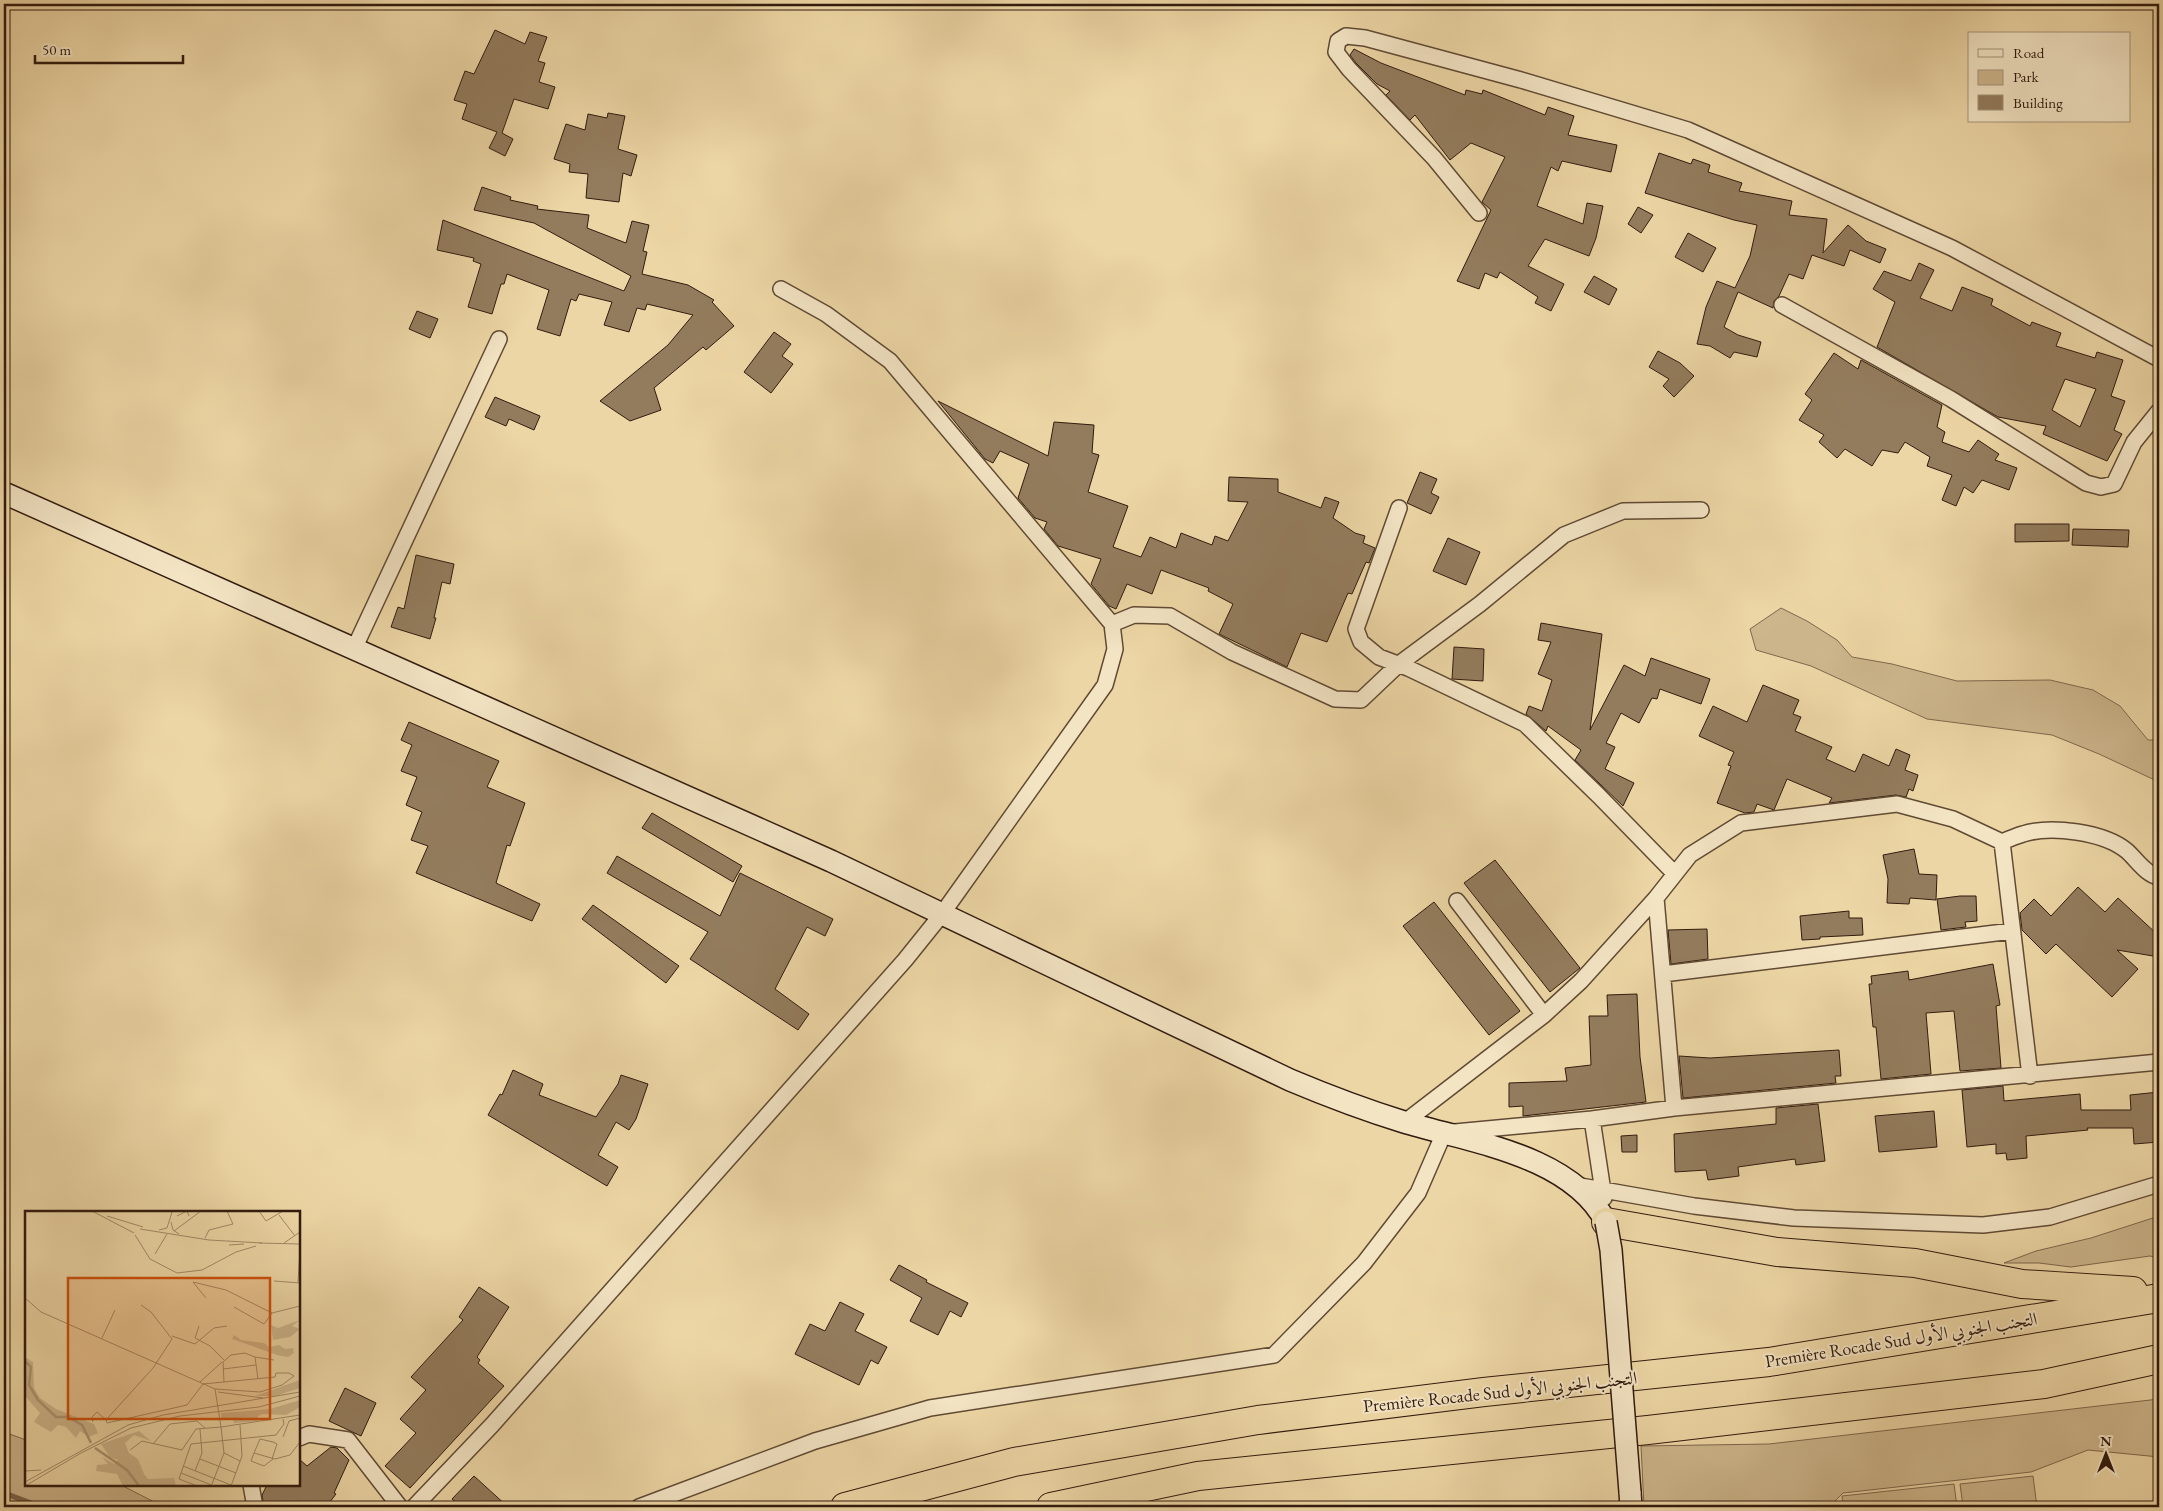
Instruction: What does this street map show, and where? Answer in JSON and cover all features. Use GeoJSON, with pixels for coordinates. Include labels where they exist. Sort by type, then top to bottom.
{"type":"FeatureCollection","features":[{"type":"Feature","properties":{"kind":"highway"},"geometry":{"type":"LineString","coordinates":[[1606,1222],[1777,1252],[1915,1263],[2022,1284],[2159,1293]]}},
{"type":"Feature","properties":{"kind":"highway","name":"Première Rocade Sud التجنب الجنوبي الأول"},"geometry":{"type":"LineString","coordinates":[[845,1507],[1014,1462],[1258,1420],[1484,1392],[1769,1362],[2159,1298]]}},
{"type":"Feature","properties":{"kind":"highway"},"geometry":{"type":"LineString","coordinates":[[1051,1507],[1198,1476],[1648,1430],[2044,1384],[2159,1359]]}},
{"type":"Feature","properties":{"kind":"main road"},"geometry":{"type":"LineString","coordinates":[[4,493],[831,861],[1290,1080],[1332,1097],[1405,1122],[1527,1157],[1574,1185],[1594,1202],[1606,1222],[1611,1250],[1630,1500]]}},
{"type":"Feature","properties":{"kind":"street"},"geometry":{"type":"LineString","coordinates":[[1479,213],[1434,158],[1349,69],[1336,52],[1338,41],[1346,36],[1365,38],[1521,80],[1688,130],[1952,248],[2159,359]]}},
{"type":"Feature","properties":{"kind":"street"},"geometry":{"type":"LineString","coordinates":[[414,1507],[492,1425],[905,960],[942,914],[1105,685],[1115,649],[1112,624],[890,361],[826,314],[781,289]]}},
{"type":"Feature","properties":{"kind":"street"},"geometry":{"type":"LineString","coordinates":[[1782,305],[1951,400],[2086,482],[2101,487],[2114,484],[2134,442],[2159,411]]}},
{"type":"Feature","properties":{"kind":"street"},"geometry":{"type":"LineString","coordinates":[[354,649],[499,339]]}},
{"type":"Feature","properties":{"kind":"street"},"geometry":{"type":"LineString","coordinates":[[1399,508],[1356,629],[1361,642],[1379,657],[1399,664],[1525,724],[1675,874]]}},
{"type":"Feature","properties":{"kind":"street"},"geometry":{"type":"LineString","coordinates":[[1112,624],[1134,615],[1170,616],[1232,652],[1335,699],[1361,700],[1399,664],[1480,604],[1564,535],[1623,511],[1701,510]]}},
{"type":"Feature","properties":{"kind":"street"},"geometry":{"type":"LineString","coordinates":[[1405,1122],[1544,1014],[1581,981],[1656,898],[1690,855],[1741,823],[1896,804],[1953,819],[2002,842],[2025,833],[2062,830],[2097,836],[2125,850],[2141,866],[2154,876],[2159,877]]}},
{"type":"Feature","properties":{"kind":"street"},"geometry":{"type":"LineString","coordinates":[[2002,842],[2030,1076]]}},
{"type":"Feature","properties":{"kind":"street"},"geometry":{"type":"LineString","coordinates":[[1656,898],[1674,1108]]}},
{"type":"Feature","properties":{"kind":"street"},"geometry":{"type":"LineString","coordinates":[[1456,901],[1544,1014]]}},
{"type":"Feature","properties":{"kind":"street"},"geometry":{"type":"LineString","coordinates":[[1663,974],[2012,932]]}},
{"type":"Feature","properties":{"kind":"street"},"geometry":{"type":"LineString","coordinates":[[639,1507],[815,1441],[930,1408],[1274,1355],[1364,1263],[1418,1193],[1444,1133],[1592,1119],[1674,1108],[2030,1076],[2159,1062]]}},
{"type":"Feature","properties":{"kind":"street"},"geometry":{"type":"LineString","coordinates":[[1592,1119],[1604,1190],[1606,1222]]}},
{"type":"Feature","properties":{"kind":"street"},"geometry":{"type":"LineString","coordinates":[[1574,1185],[1694,1206],[1794,1218],[1983,1225],[2050,1217],[2159,1184]]}},
{"type":"Feature","properties":{"kind":"street"},"geometry":{"type":"LineString","coordinates":[[300,1438],[309,1434],[348,1440],[400,1507]]}},
{"type":"Feature","properties":{"kind":"street"},"geometry":{"type":"LineString","coordinates":[[251,1486],[255,1507]]}},
{"type":"Feature","properties":{"kind":"green space"},"geometry":{"type":"Polygon","coordinates":[[[1781,608],[1807,621],[1837,640],[1852,657],[1892,664],[1957,681],[2050,680],[2093,690],[2120,706],[2148,740],[2159,740],[2159,782],[2099,754],[2052,735],[1927,719],[1811,666],[1756,650],[1750,629],[1781,608]]]}},
{"type":"Feature","properties":{"kind":"green space"},"geometry":{"type":"Polygon","coordinates":[[[2159,1216],[2159,1258],[2150,1256],[2071,1267],[2039,1263],[2004,1263],[2036,1251],[2091,1238],[2159,1216]]]}},
{"type":"Feature","properties":{"kind":"green space"},"geometry":{"type":"Polygon","coordinates":[[[2159,1399],[2159,1457],[2088,1450],[2031,1472],[1843,1493],[1834,1502],[1786,1507],[1644,1507],[1641,1446],[1769,1444],[2159,1399]]]}},
{"type":"Feature","properties":{"kind":"green space"},"geometry":{"type":"Polygon","coordinates":[[[4,1432],[25,1440],[25,1486],[123,1486],[164,1507],[4,1507],[4,1432]]]}},
{"type":"Feature","properties":{"kind":"green space"},"geometry":{"type":"Polygon","coordinates":[[[2033,1476],[2037,1507],[1963,1507],[1960,1484],[2033,1476]]]}},
{"type":"Feature","properties":{"kind":"green space"},"geometry":{"type":"Polygon","coordinates":[[[1954,1484],[1957,1507],[1843,1507],[1842,1496],[1954,1484]]]}},
{"type":"Feature","properties":{"kind":"building"},"geometry":{"type":"Polygon","coordinates":[[[495,30],[525,44],[530,32],[547,37],[538,61],[545,63],[539,82],[555,87],[548,109],[514,99],[502,133],[513,139],[505,156],[489,148],[497,132],[462,119],[467,104],[454,100],[465,71],[474,74],[495,30]]]}},
{"type":"Feature","properties":{"kind":"building"},"geometry":{"type":"Polygon","coordinates":[[[1354,49],[1381,63],[1465,95],[1466,90],[1482,94],[1483,90],[1545,115],[1548,107],[1574,116],[1568,135],[1617,145],[1611,172],[1562,161],[1558,171],[1551,167],[1537,206],[1583,224],[1587,203],[1603,206],[1596,238],[1589,256],[1545,239],[1528,266],[1564,284],[1551,311],[1535,303],[1538,297],[1500,272],[1497,278],[1485,273],[1479,289],[1457,281],[1491,210],[1482,202],[1505,157],[1471,143],[1450,160],[1415,115],[1410,120],[1386,95],[1390,91],[1377,84],[1356,63],[1350,55],[1354,49]]]}},
{"type":"Feature","properties":{"kind":"building"},"geometry":{"type":"Polygon","coordinates":[[[608,113],[625,116],[618,149],[637,155],[631,176],[623,173],[619,202],[586,198],[588,174],[569,172],[570,164],[554,159],[566,124],[585,130],[588,114],[607,118],[608,113]]]}},
{"type":"Feature","properties":{"kind":"building"},"geometry":{"type":"Polygon","coordinates":[[[1659,153],[1691,164],[1693,159],[1710,165],[1708,172],[1742,183],[1739,191],[1792,201],[1789,215],[1827,219],[1823,253],[1848,225],[1866,241],[1886,249],[1880,263],[1850,250],[1844,266],[1812,255],[1803,279],[1789,274],[1779,296],[1774,301],[1773,308],[1738,292],[1724,327],[1738,335],[1761,342],[1757,357],[1734,352],[1730,358],[1710,346],[1697,344],[1706,307],[1717,281],[1735,288],[1750,256],[1757,225],[1734,220],[1645,193],[1659,153]]]}},
{"type":"Feature","properties":{"kind":"building"},"geometry":{"type":"Polygon","coordinates":[[[482,187],[511,197],[510,200],[538,206],[537,209],[589,215],[587,228],[626,243],[632,221],[649,225],[643,251],[647,252],[642,274],[688,285],[714,300],[712,302],[734,326],[706,350],[703,347],[654,388],[661,410],[630,421],[600,401],[668,345],[693,315],[647,304],[645,310],[637,308],[629,332],[604,325],[612,302],[579,294],[576,301],[571,299],[560,336],[537,329],[549,290],[507,274],[504,284],[501,284],[492,314],[468,307],[481,264],[473,261],[474,258],[437,250],[443,220],[624,291],[631,276],[534,223],[474,210],[482,187]]]}},
{"type":"Feature","properties":{"kind":"building"},"geometry":{"type":"Polygon","coordinates":[[[1638,207],[1653,215],[1641,233],[1628,224],[1638,207]]]}},
{"type":"Feature","properties":{"kind":"building"},"geometry":{"type":"Polygon","coordinates":[[[1688,233],[1716,248],[1703,272],[1675,257],[1688,233]]]}},
{"type":"Feature","properties":{"kind":"building"},"geometry":{"type":"Polygon","coordinates":[[[1919,263],[1934,270],[1920,298],[1952,311],[1962,287],[1993,299],[1991,305],[2030,326],[2032,322],[2061,333],[2056,346],[2095,358],[2097,352],[2123,360],[2111,396],[2125,401],[2114,430],[2122,434],[2107,461],[2043,434],[2046,426],[1998,417],[1877,347],[1895,302],[1873,289],[1884,271],[1911,281],[1919,263]],[[2065,379],[2052,410],[2080,427],[2096,389],[2065,379]]]}},
{"type":"Feature","properties":{"kind":"building"},"geometry":{"type":"Polygon","coordinates":[[[1594,276],[1617,289],[1609,305],[1584,292],[1594,276]]]}},
{"type":"Feature","properties":{"kind":"building"},"geometry":{"type":"Polygon","coordinates":[[[417,311],[438,319],[430,338],[409,329],[417,311]]]}},
{"type":"Feature","properties":{"kind":"building"},"geometry":{"type":"Polygon","coordinates":[[[774,332],[791,344],[782,356],[793,364],[771,393],[744,372],[774,332]]]}},
{"type":"Feature","properties":{"kind":"building"},"geometry":{"type":"Polygon","coordinates":[[[1658,351],[1680,363],[1694,376],[1674,397],[1663,386],[1669,379],[1649,367],[1658,351]]]}},
{"type":"Feature","properties":{"kind":"building"},"geometry":{"type":"Polygon","coordinates":[[[1834,353],[1858,369],[1861,360],[1942,405],[1937,427],[1945,432],[1942,442],[1969,452],[1978,440],[1999,454],[1995,460],[2017,468],[2009,490],[1982,480],[1973,493],[1964,487],[1956,506],[1942,500],[1952,475],[1927,466],[1930,457],[1905,442],[1898,453],[1882,450],[1872,466],[1845,449],[1837,458],[1819,442],[1824,435],[1799,420],[1812,400],[1805,394],[1834,353]]]}},
{"type":"Feature","properties":{"kind":"building"},"geometry":{"type":"Polygon","coordinates":[[[495,397],[540,416],[534,430],[509,419],[506,426],[485,417],[495,397]]]}},
{"type":"Feature","properties":{"kind":"building"},"geometry":{"type":"Polygon","coordinates":[[[938,401],[1048,456],[1054,422],[1094,425],[1092,453],[1099,455],[1088,492],[1128,506],[1113,547],[1141,557],[1150,537],[1176,548],[1181,533],[1212,545],[1215,536],[1228,541],[1248,502],[1228,501],[1229,477],[1278,479],[1278,492],[1321,508],[1325,497],[1339,502],[1333,518],[1355,533],[1365,536],[1363,543],[1375,548],[1369,563],[1366,562],[1352,594],[1348,593],[1327,642],[1301,633],[1287,667],[1219,634],[1233,604],[1208,591],[1209,588],[1161,570],[1152,594],[1127,584],[1116,609],[1109,606],[1091,584],[1101,559],[1058,546],[1044,529],[1047,522],[1035,518],[1018,498],[1029,464],[1000,451],[993,463],[985,459],[938,401]]]}},
{"type":"Feature","properties":{"kind":"building"},"geometry":{"type":"Polygon","coordinates":[[[1420,472],[1437,479],[1431,493],[1439,497],[1431,514],[1407,503],[1420,472]]]}},
{"type":"Feature","properties":{"kind":"building"},"geometry":{"type":"Polygon","coordinates":[[[2015,524],[2069,524],[2069,541],[2015,542],[2015,524]]]}},
{"type":"Feature","properties":{"kind":"building"},"geometry":{"type":"Polygon","coordinates":[[[2073,529],[2129,530],[2128,547],[2072,545],[2073,529]]]}},
{"type":"Feature","properties":{"kind":"building"},"geometry":{"type":"Polygon","coordinates":[[[1448,538],[1480,552],[1466,585],[1433,571],[1448,538]]]}},
{"type":"Feature","properties":{"kind":"building"},"geometry":{"type":"Polygon","coordinates":[[[416,555],[454,564],[450,584],[442,582],[434,618],[436,618],[430,639],[391,627],[398,607],[404,609],[416,555]]]}},
{"type":"Feature","properties":{"kind":"building"},"geometry":{"type":"Polygon","coordinates":[[[1541,623],[1602,634],[1590,730],[1624,665],[1645,676],[1651,658],[1710,679],[1701,704],[1660,689],[1657,699],[1652,698],[1639,723],[1621,713],[1606,743],[1615,747],[1605,769],[1634,783],[1623,806],[1575,760],[1581,750],[1548,726],[1546,731],[1526,714],[1529,706],[1542,711],[1552,680],[1538,674],[1551,642],[1538,640],[1541,623]]]}},
{"type":"Feature","properties":{"kind":"building"},"geometry":{"type":"Polygon","coordinates":[[[1454,647],[1484,649],[1483,681],[1452,679],[1454,647]]]}},
{"type":"Feature","properties":{"kind":"building"},"geometry":{"type":"Polygon","coordinates":[[[1763,685],[1799,700],[1793,714],[1801,717],[1795,731],[1832,747],[1826,759],[1855,772],[1863,754],[1889,766],[1896,749],[1910,755],[1905,770],[1918,775],[1913,791],[1909,789],[1906,797],[1896,795],[1829,803],[1832,798],[1787,779],[1774,810],[1757,804],[1754,812],[1745,813],[1717,803],[1731,766],[1728,765],[1734,752],[1699,736],[1713,706],[1747,722],[1763,685]]]}},
{"type":"Feature","properties":{"kind":"building"},"geometry":{"type":"Polygon","coordinates":[[[409,722],[499,761],[487,787],[525,803],[510,846],[507,845],[496,883],[540,904],[532,921],[416,873],[428,846],[411,840],[422,812],[406,805],[417,777],[401,771],[412,745],[401,740],[409,722]]]}},
{"type":"Feature","properties":{"kind":"building"},"geometry":{"type":"Polygon","coordinates":[[[652,813],[742,866],[733,882],[642,828],[652,813]]]}},
{"type":"Feature","properties":{"kind":"building"},"geometry":{"type":"Polygon","coordinates":[[[1914,849],[1919,874],[1937,875],[1936,900],[1910,898],[1909,904],[1887,903],[1888,879],[1883,855],[1914,849]]]}},
{"type":"Feature","properties":{"kind":"building"},"geometry":{"type":"Polygon","coordinates":[[[617,856],[720,916],[740,873],[833,919],[825,936],[807,927],[775,989],[809,1014],[798,1030],[690,959],[708,932],[607,873],[617,856]]]}},
{"type":"Feature","properties":{"kind":"building"},"geometry":{"type":"Polygon","coordinates":[[[1495,860],[1580,968],[1550,992],[1464,883],[1495,860]]]}},
{"type":"Feature","properties":{"kind":"building"},"geometry":{"type":"Polygon","coordinates":[[[2078,887],[2105,912],[2118,898],[2159,936],[2159,957],[2117,950],[2138,969],[2112,997],[2056,944],[2046,954],[2022,930],[2020,913],[2034,899],[2051,916],[2078,887]]]}},
{"type":"Feature","properties":{"kind":"building"},"geometry":{"type":"Polygon","coordinates":[[[1976,896],[1977,921],[1965,922],[1966,927],[1941,930],[1937,899],[1976,896]]]}},
{"type":"Feature","properties":{"kind":"building"},"geometry":{"type":"Polygon","coordinates":[[[1434,902],[1520,1011],[1489,1035],[1403,926],[1434,902]]]}},
{"type":"Feature","properties":{"kind":"building"},"geometry":{"type":"Polygon","coordinates":[[[593,905],[679,966],[666,983],[582,919],[593,905]]]}},
{"type":"Feature","properties":{"kind":"building"},"geometry":{"type":"Polygon","coordinates":[[[1849,911],[1849,918],[1862,918],[1863,935],[1820,937],[1820,939],[1802,940],[1800,916],[1849,911]]]}},
{"type":"Feature","properties":{"kind":"building"},"geometry":{"type":"Polygon","coordinates":[[[1707,929],[1708,959],[1671,964],[1668,930],[1707,929]]]}},
{"type":"Feature","properties":{"kind":"building"},"geometry":{"type":"Polygon","coordinates":[[[1993,964],[2000,1005],[1996,1006],[2001,1068],[1960,1071],[1954,1011],[1926,1013],[1931,1074],[1881,1079],[1876,1027],[1873,1027],[1869,984],[1872,984],[1871,976],[1908,971],[1909,980],[1993,964]]]}},
{"type":"Feature","properties":{"kind":"building"},"geometry":{"type":"Polygon","coordinates":[[[1637,994],[1640,1057],[1646,1102],[1523,1116],[1523,1106],[1509,1107],[1509,1083],[1567,1081],[1565,1068],[1591,1065],[1589,1016],[1608,1016],[1607,995],[1637,994]]]}},
{"type":"Feature","properties":{"kind":"building"},"geometry":{"type":"Polygon","coordinates":[[[1839,1050],[1841,1076],[1835,1076],[1836,1083],[1683,1098],[1679,1056],[1710,1058],[1839,1050]]]}},
{"type":"Feature","properties":{"kind":"building"},"geometry":{"type":"Polygon","coordinates":[[[513,1070],[543,1084],[539,1095],[596,1117],[618,1084],[621,1075],[648,1084],[636,1119],[629,1130],[616,1122],[598,1155],[618,1167],[607,1186],[488,1115],[500,1094],[502,1095],[513,1070]]]}},
{"type":"Feature","properties":{"kind":"building"},"geometry":{"type":"Polygon","coordinates":[[[2003,1086],[2004,1101],[2080,1094],[2081,1110],[2131,1110],[2130,1095],[2159,1092],[2159,1142],[2134,1144],[2133,1128],[2087,1128],[2088,1130],[2026,1136],[2027,1158],[2007,1160],[2006,1153],[1996,1154],[1996,1144],[1967,1147],[1962,1090],[2003,1086]]]}},
{"type":"Feature","properties":{"kind":"building"},"geometry":{"type":"Polygon","coordinates":[[[1818,1104],[1825,1161],[1796,1165],[1795,1159],[1738,1167],[1739,1176],[1708,1180],[1706,1170],[1675,1172],[1674,1134],[1776,1124],[1776,1108],[1818,1104]]]}},
{"type":"Feature","properties":{"kind":"building"},"geometry":{"type":"Polygon","coordinates":[[[1934,1111],[1937,1147],[1879,1152],[1875,1116],[1934,1111]]]}},
{"type":"Feature","properties":{"kind":"building"},"geometry":{"type":"Polygon","coordinates":[[[1637,1135],[1637,1152],[1622,1152],[1621,1136],[1637,1135]]]}},
{"type":"Feature","properties":{"kind":"building"},"geometry":{"type":"Polygon","coordinates":[[[899,1265],[927,1280],[926,1282],[968,1303],[961,1317],[950,1311],[938,1335],[910,1321],[922,1298],[890,1280],[899,1265]]]}},
{"type":"Feature","properties":{"kind":"building"},"geometry":{"type":"Polygon","coordinates":[[[479,1287],[509,1307],[477,1357],[480,1360],[478,1363],[504,1386],[410,1488],[385,1466],[416,1433],[400,1419],[426,1390],[411,1377],[463,1320],[459,1317],[479,1287]]]}},
{"type":"Feature","properties":{"kind":"building"},"geometry":{"type":"Polygon","coordinates":[[[840,1302],[864,1314],[855,1331],[887,1347],[878,1364],[871,1360],[859,1385],[795,1354],[810,1324],[825,1331],[840,1302]]]}},
{"type":"Feature","properties":{"kind":"building"},"geometry":{"type":"Polygon","coordinates":[[[345,1388],[376,1403],[361,1436],[329,1421],[345,1388]]]}},
{"type":"Feature","properties":{"kind":"building"},"geometry":{"type":"Polygon","coordinates":[[[331,1447],[337,1448],[349,1460],[334,1493],[336,1494],[326,1507],[264,1507],[262,1495],[266,1486],[300,1486],[300,1460],[307,1466],[331,1447]]]}},
{"type":"Feature","properties":{"kind":"building"},"geometry":{"type":"Polygon","coordinates":[[[474,1476],[508,1507],[461,1507],[452,1499],[474,1476]]]}},
{"type":"Feature","properties":{"kind":"waterway"},"geometry":{"type":"LineString","coordinates":[[4,1493],[41,1507]]}}]}
